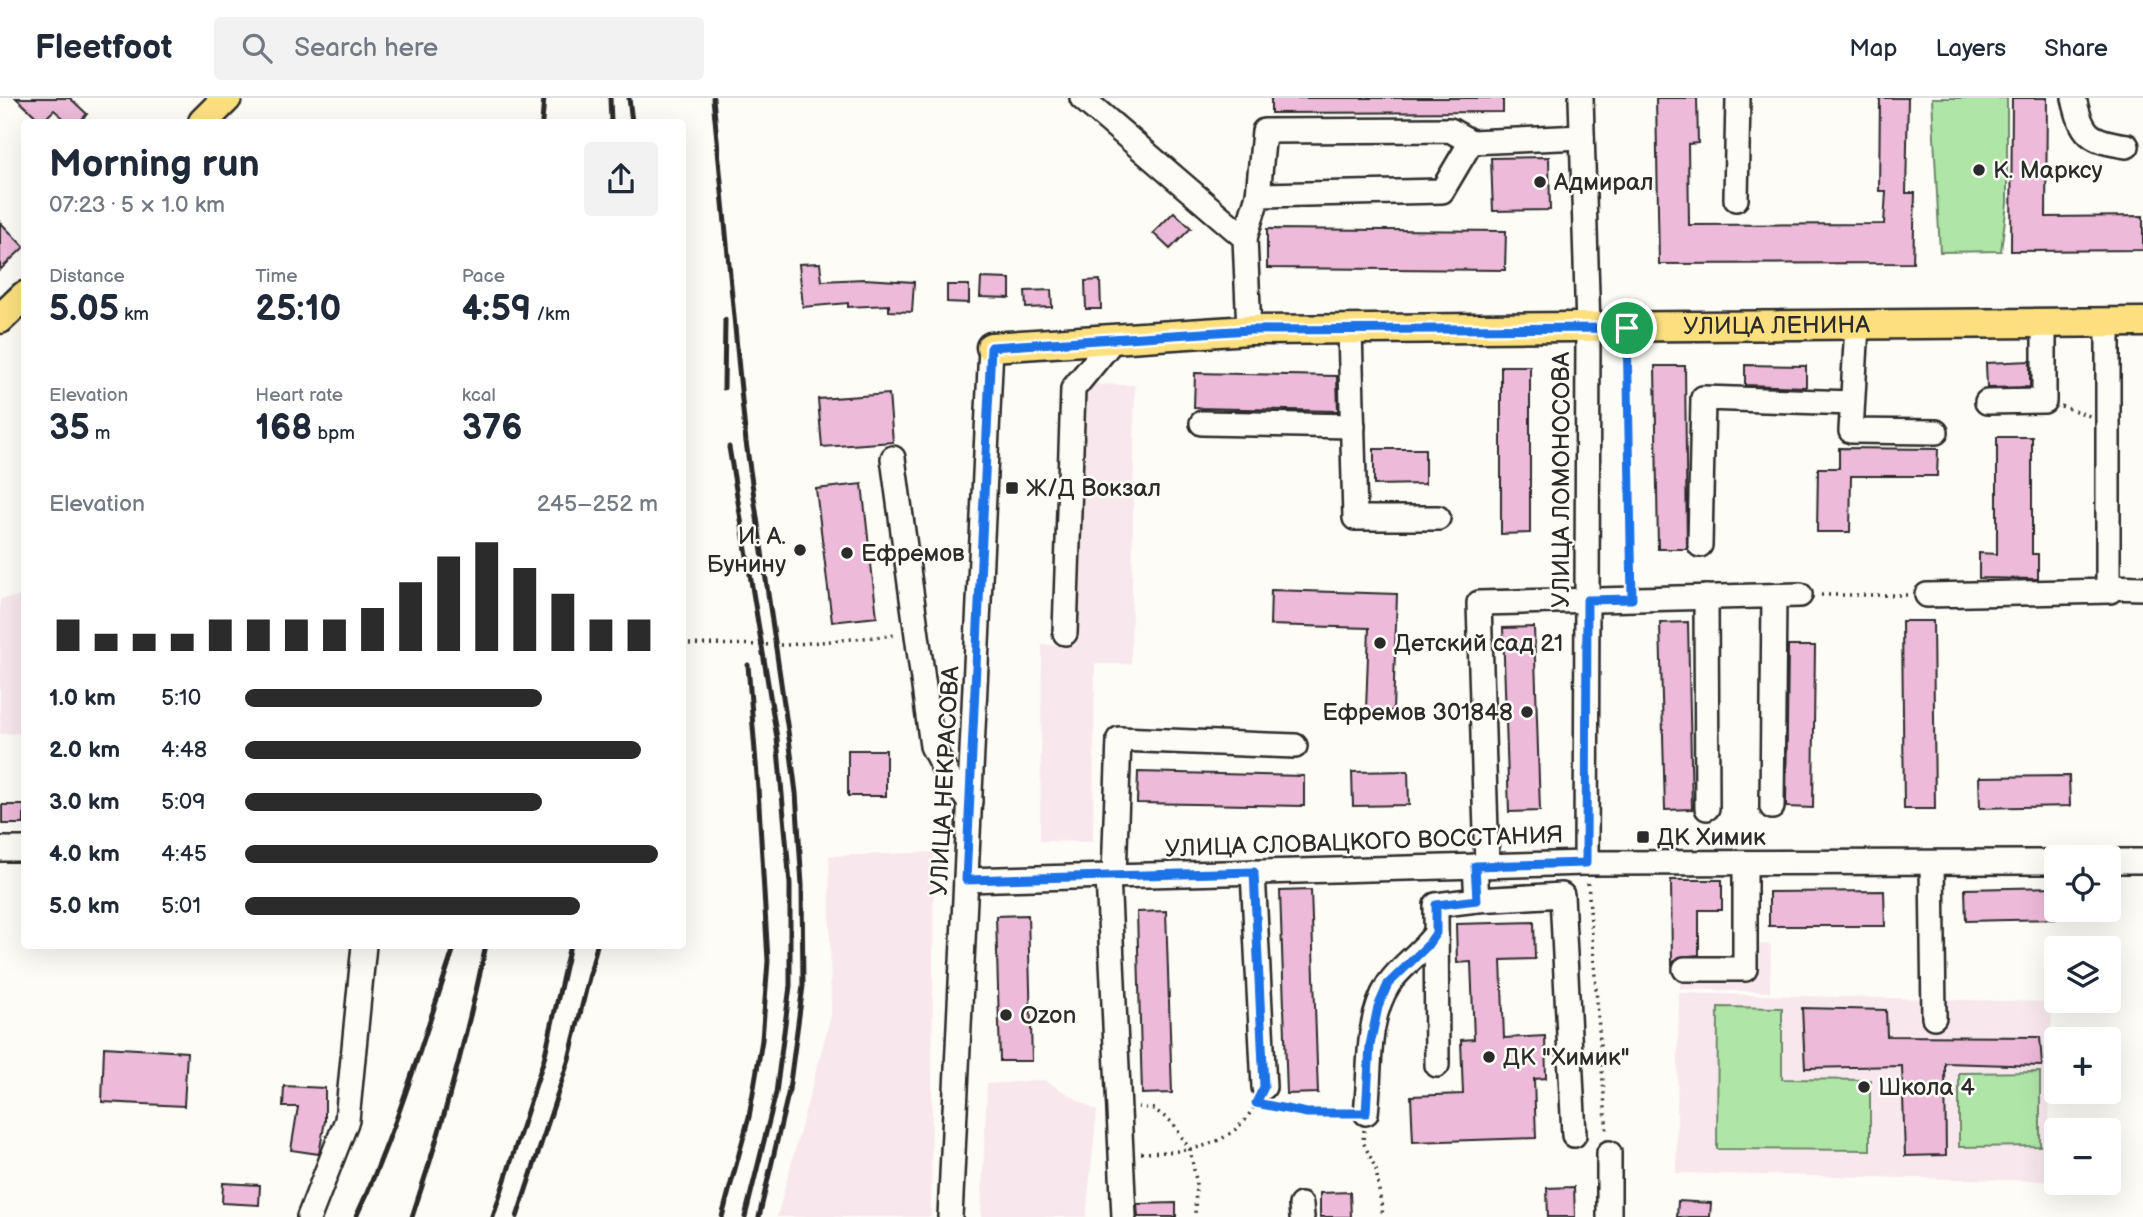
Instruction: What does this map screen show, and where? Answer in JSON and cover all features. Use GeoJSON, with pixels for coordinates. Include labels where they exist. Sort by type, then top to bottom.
{"type":"FeatureCollection","features":[{"type":"Feature","properties":{"kind":"main road"},"geometry":{"type":"LineString","coordinates":[[206,119],[227,98]]}},
{"type":"Feature","properties":{"kind":"main road"},"geometry":{"type":"LineString","coordinates":[[0,319],[21,299]]}},
{"type":"Feature","properties":{"kind":"main road","name":"УЛИЦА ЛЕНИНА"},"geometry":{"type":"LineString","coordinates":[[991,347],[1249,330],[2143,322]]}},
{"type":"Feature","properties":{"kind":"street"},"geometry":{"type":"LineString","coordinates":[[1082,98],[1245,238]]}},
{"type":"Feature","properties":{"kind":"street","name":"УЛИЦА ЛОМОНОСОВА"},"geometry":{"type":"LineString","coordinates":[[1581,98],[1588,328],[1586,863]]}},
{"type":"Feature","properties":{"kind":"street"},"geometry":{"type":"LineString","coordinates":[[1735,199],[1738,98]]}},
{"type":"Feature","properties":{"kind":"street"},"geometry":{"type":"LineString","coordinates":[[2074,98],[2080,125],[2101,143],[2127,146]]}},
{"type":"Feature","properties":{"kind":"street"},"geometry":{"type":"LineString","coordinates":[[1249,330],[1245,238],[1258,195],[1264,131],[1450,130],[1471,142],[1582,137]]}},
{"type":"Feature","properties":{"kind":"street"},"geometry":{"type":"LineString","coordinates":[[1258,195],[1442,191],[1471,142]]}},
{"type":"Feature","properties":{"kind":"street"},"geometry":{"type":"LineString","coordinates":[[1987,402],[2044,401],[2044,323]]}},
{"type":"Feature","properties":{"kind":"street"},"geometry":{"type":"LineString","coordinates":[[1927,595],[2110,592],[2108,323]]}},
{"type":"Feature","properties":{"kind":"street"},"geometry":{"type":"LineString","coordinates":[[1857,325],[1851,431],[1936,432]]}},
{"type":"Feature","properties":{"kind":"street"},"geometry":{"type":"LineString","coordinates":[[1350,330],[1355,518],[1438,518]]}},
{"type":"Feature","properties":{"kind":"street"},"geometry":{"type":"LineString","coordinates":[[1065,633],[1073,389],[1114,339]]}},
{"type":"Feature","properties":{"kind":"street","name":"УЛИЦА НЕКРАСОВА"},"geometry":{"type":"LineString","coordinates":[[950,1217],[991,347]]}},
{"type":"Feature","properties":{"kind":"street"},"geometry":{"type":"LineString","coordinates":[[1700,545],[1703,398],[1853,403]]}},
{"type":"Feature","properties":{"kind":"street"},"geometry":{"type":"LineString","coordinates":[[1202,423],[1353,426]]}},
{"type":"Feature","properties":{"kind":"street"},"geometry":{"type":"LineString","coordinates":[[893,458],[932,746],[950,780],[970,801]]}},
{"type":"Feature","properties":{"kind":"street"},"geometry":{"type":"LineString","coordinates":[[2108,587],[2143,588]]}},
{"type":"Feature","properties":{"kind":"street"},"geometry":{"type":"LineString","coordinates":[[1477,900],[1481,866],[1479,603],[1801,595]]}},
{"type":"Feature","properties":{"kind":"street"},"geometry":{"type":"LineString","coordinates":[[1772,807],[1774,596]]}},
{"type":"Feature","properties":{"kind":"street"},"geometry":{"type":"LineString","coordinates":[[1706,597],[1707,808]]}},
{"type":"Feature","properties":{"kind":"street"},"geometry":{"type":"LineString","coordinates":[[1124,1217],[1111,875],[1119,740],[1295,746]]}},
{"type":"Feature","properties":{"kind":"street"},"geometry":{"type":"LineString","coordinates":[[0,849],[21,849]]}},
{"type":"Feature","properties":{"kind":"street"},"geometry":{"type":"LineString","coordinates":[[2121,861],[2143,861]]}},
{"type":"Feature","properties":{"kind":"street","name":"УЛИЦА СЛОВАЦКОГО ВОССТАНИЯ"},"geometry":{"type":"LineString","coordinates":[[966,880],[1586,863],[2044,862]]}},
{"type":"Feature","properties":{"kind":"street"},"geometry":{"type":"LineString","coordinates":[[1685,969],[1745,969],[1745,863]]}},
{"type":"Feature","properties":{"kind":"street"},"geometry":{"type":"LineString","coordinates":[[1932,863],[1934,1017]]}},
{"type":"Feature","properties":{"kind":"street"},"geometry":{"type":"LineString","coordinates":[[1254,872],[1260,1095]]}},
{"type":"Feature","properties":{"kind":"street"},"geometry":{"type":"LineString","coordinates":[[1437,1065],[1436,905],[1562,895],[1574,1135]]}},
{"type":"Feature","properties":{"kind":"street"},"geometry":{"type":"LineString","coordinates":[[1366,1113],[1370,1045],[1378,1007],[1388,984],[1427,946],[1436,933]]}},
{"type":"Feature","properties":{"kind":"street"},"geometry":{"type":"LineString","coordinates":[[309,1217],[347,1120],[364,949]]}},
{"type":"Feature","properties":{"kind":"street"},"geometry":{"type":"LineString","coordinates":[[1609,1153],[1609,1217]]}},
{"type":"Feature","properties":{"kind":"path"},"geometry":{"type":"LineString","coordinates":[[1627,328],[1632,599]]}},
{"type":"Feature","properties":{"kind":"path"},"geometry":{"type":"LineString","coordinates":[[2044,401],[2109,423]]}},
{"type":"Feature","properties":{"kind":"path"},"geometry":{"type":"LineString","coordinates":[[1801,595],[1927,595]]}},
{"type":"Feature","properties":{"kind":"path"},"geometry":{"type":"LineString","coordinates":[[686,644],[788,645],[917,633]]}},
{"type":"Feature","properties":{"kind":"path"},"geometry":{"type":"LineString","coordinates":[[1586,863],[1609,1153]]}},
{"type":"Feature","properties":{"kind":"path"},"geometry":{"type":"LineString","coordinates":[[1121,1151],[1143,1153],[1190,1150],[1226,1138],[1246,1122],[1260,1095],[1307,1113],[1366,1113],[1363,1142],[1376,1168],[1383,1217]]}},
{"type":"Feature","properties":{"kind":"path"},"geometry":{"type":"LineString","coordinates":[[1119,1105],[1154,1108],[1173,1124],[1190,1150],[1196,1180],[1195,1217]]}},
{"type":"Feature","properties":{"kind":"shaded area"},"geometry":{"type":"Polygon","coordinates":[[[1079,384],[1135,385],[1131,664],[1095,664],[1093,842],[1040,841],[1042,645],[1075,645],[1079,384]]]}},
{"type":"Feature","properties":{"kind":"shaded area"},"geometry":{"type":"Polygon","coordinates":[[[21,596],[21,733],[0,734],[0,599],[21,596]]]}},
{"type":"Feature","properties":{"kind":"shaded area"},"geometry":{"type":"Polygon","coordinates":[[[934,852],[931,1217],[777,1217],[831,1015],[829,856],[934,852]]]}},
{"type":"Feature","properties":{"kind":"shaded area"},"geometry":{"type":"Polygon","coordinates":[[[1758,944],[1771,945],[1770,992],[1680,989],[1680,976],[1756,978],[1758,944]]]}},
{"type":"Feature","properties":{"kind":"shaded area","name":"Школа 4"},"geometry":{"type":"Polygon","coordinates":[[[1679,993],[2044,1002],[2044,1013],[2052,1013],[2051,1027],[2044,1027],[2044,1104],[2050,1104],[2049,1118],[2044,1118],[2044,1181],[1676,1173],[1679,993]]]}},
{"type":"Feature","properties":{"kind":"shaded area"},"geometry":{"type":"Polygon","coordinates":[[[1044,1080],[1097,1111],[1086,1217],[981,1217],[987,1084],[1044,1080]]]}},
{"type":"Feature","properties":{"kind":"green space"},"geometry":{"type":"Polygon","coordinates":[[[1932,98],[2007,98],[2007,203],[2001,251],[1940,252],[1932,98]]]}},
{"type":"Feature","properties":{"kind":"green space"},"geometry":{"type":"Polygon","coordinates":[[[1718,1007],[1782,1008],[1782,1079],[1870,1080],[1870,1150],[1717,1149],[1718,1007]]]}},
{"type":"Feature","properties":{"kind":"green space"},"geometry":{"type":"Polygon","coordinates":[[[2040,1072],[2040,1146],[1959,1147],[1959,1073],[2040,1072]]]}},
{"type":"Feature","properties":{"kind":"building"},"geometry":{"type":"Polygon","coordinates":[[[16,98],[70,98],[87,114],[82,119],[64,119],[54,110],[45,119],[39,119],[16,98]]]}},
{"type":"Feature","properties":{"kind":"building"},"geometry":{"type":"Polygon","coordinates":[[[1271,98],[1503,98],[1503,112],[1271,113],[1271,98]]]}},
{"type":"Feature","properties":{"kind":"building"},"geometry":{"type":"Polygon","coordinates":[[[1656,98],[1697,98],[1698,143],[1688,144],[1689,225],[1884,224],[1886,191],[1879,191],[1880,98],[1908,98],[1906,193],[1915,193],[1913,263],[1659,264],[1656,98]]]}},
{"type":"Feature","properties":{"kind":"building"},"geometry":{"type":"Polygon","coordinates":[[[2012,98],[2047,98],[2046,217],[2143,216],[2143,250],[2011,251],[2012,98]]]}},
{"type":"Feature","properties":{"kind":"building"},"geometry":{"type":"Polygon","coordinates":[[[1549,157],[1550,210],[1493,211],[1491,158],[1549,157]]]}},
{"type":"Feature","properties":{"kind":"building"},"geometry":{"type":"Polygon","coordinates":[[[1174,212],[1191,228],[1170,249],[1153,233],[1174,212]]]}},
{"type":"Feature","properties":{"kind":"building"},"geometry":{"type":"Polygon","coordinates":[[[0,222],[21,244],[21,250],[0,270],[0,222]]]}},
{"type":"Feature","properties":{"kind":"building"},"geometry":{"type":"Polygon","coordinates":[[[1267,229],[1506,231],[1505,270],[1267,268],[1267,229]]]}},
{"type":"Feature","properties":{"kind":"building"},"geometry":{"type":"Polygon","coordinates":[[[820,263],[822,281],[864,279],[914,282],[912,312],[889,311],[889,305],[848,307],[848,303],[803,307],[799,264],[820,263]]]}},
{"type":"Feature","properties":{"kind":"building"},"geometry":{"type":"Polygon","coordinates":[[[981,278],[1010,279],[1010,298],[980,297],[981,278]]]}},
{"type":"Feature","properties":{"kind":"building"},"geometry":{"type":"Polygon","coordinates":[[[1100,280],[1101,309],[1086,309],[1085,281],[1100,280]]]}},
{"type":"Feature","properties":{"kind":"building"},"geometry":{"type":"Polygon","coordinates":[[[947,285],[969,285],[969,303],[947,302],[947,285]]]}},
{"type":"Feature","properties":{"kind":"building"},"geometry":{"type":"Polygon","coordinates":[[[1051,290],[1052,307],[1026,308],[1025,291],[1051,290]]]}},
{"type":"Feature","properties":{"kind":"building"},"geometry":{"type":"Polygon","coordinates":[[[2030,361],[2030,387],[1987,388],[1986,363],[2030,361]]]}},
{"type":"Feature","properties":{"kind":"building"},"geometry":{"type":"Polygon","coordinates":[[[1745,365],[1806,366],[1806,387],[1745,385],[1745,365]]]}},
{"type":"Feature","properties":{"kind":"building"},"geometry":{"type":"Polygon","coordinates":[[[1501,366],[1530,366],[1530,533],[1501,534],[1501,366]]]}},
{"type":"Feature","properties":{"kind":"building"},"geometry":{"type":"Polygon","coordinates":[[[1655,366],[1685,366],[1687,549],[1658,549],[1655,366]]]}},
{"type":"Feature","properties":{"kind":"building"},"geometry":{"type":"Polygon","coordinates":[[[1195,373],[1337,376],[1338,411],[1194,408],[1195,373]]]}},
{"type":"Feature","properties":{"kind":"building"},"geometry":{"type":"Polygon","coordinates":[[[889,394],[893,442],[822,447],[818,399],[889,394]]]}},
{"type":"Feature","properties":{"kind":"building"},"geometry":{"type":"Polygon","coordinates":[[[1997,437],[2032,437],[2032,554],[2038,554],[2038,579],[1979,578],[1979,553],[1997,554],[1997,437]]]}},
{"type":"Feature","properties":{"kind":"building"},"geometry":{"type":"Polygon","coordinates":[[[1839,448],[1938,449],[1937,476],[1851,476],[1850,532],[1817,532],[1818,468],[1839,468],[1839,448]]]}},
{"type":"Feature","properties":{"kind":"building"},"geometry":{"type":"Polygon","coordinates":[[[1374,449],[1425,449],[1425,484],[1374,485],[1374,449]]]}},
{"type":"Feature","properties":{"kind":"building","name":"Ефремов"},"geometry":{"type":"Polygon","coordinates":[[[862,484],[877,617],[832,622],[816,489],[862,484]]]}},
{"type":"Feature","properties":{"kind":"building"},"geometry":{"type":"Polygon","coordinates":[[[1271,590],[1397,594],[1393,711],[1366,710],[1369,628],[1270,625],[1271,590]]]}},
{"type":"Feature","properties":{"kind":"building"},"geometry":{"type":"Polygon","coordinates":[[[1902,621],[1933,621],[1935,809],[1904,809],[1902,621]]]}},
{"type":"Feature","properties":{"kind":"building"},"geometry":{"type":"Polygon","coordinates":[[[1688,622],[1692,809],[1665,810],[1660,623],[1688,622]]]}},
{"type":"Feature","properties":{"kind":"building"},"geometry":{"type":"Polygon","coordinates":[[[1534,627],[1540,811],[1509,812],[1503,628],[1534,627]]]}},
{"type":"Feature","properties":{"kind":"building"},"geometry":{"type":"Polygon","coordinates":[[[1788,646],[1815,646],[1813,808],[1786,807],[1788,646]]]}},
{"type":"Feature","properties":{"kind":"building"},"geometry":{"type":"Polygon","coordinates":[[[848,750],[886,750],[886,796],[848,796],[848,750]]]}},
{"type":"Feature","properties":{"kind":"building"},"geometry":{"type":"Polygon","coordinates":[[[1408,771],[1409,805],[1353,806],[1352,772],[1408,771]]]}},
{"type":"Feature","properties":{"kind":"building"},"geometry":{"type":"Polygon","coordinates":[[[1138,772],[1304,776],[1304,806],[1137,803],[1138,772]]]}},
{"type":"Feature","properties":{"kind":"building"},"geometry":{"type":"Polygon","coordinates":[[[2069,776],[2070,806],[1980,808],[1979,777],[2069,776]]]}},
{"type":"Feature","properties":{"kind":"building"},"geometry":{"type":"Polygon","coordinates":[[[2,805],[21,805],[21,824],[2,824],[2,805]]]}},
{"type":"Feature","properties":{"kind":"building"},"geometry":{"type":"Polygon","coordinates":[[[1671,880],[1722,880],[1722,910],[1699,910],[1699,955],[1679,957],[1672,964],[1671,880]]]}},
{"type":"Feature","properties":{"kind":"building"},"geometry":{"type":"Polygon","coordinates":[[[2044,887],[2044,919],[1966,921],[1965,889],[2044,887]]]}},
{"type":"Feature","properties":{"kind":"building"},"geometry":{"type":"Polygon","coordinates":[[[1311,890],[1318,1093],[1287,1094],[1280,891],[1311,890]]]}},
{"type":"Feature","properties":{"kind":"building"},"geometry":{"type":"Polygon","coordinates":[[[1884,891],[1885,926],[1769,926],[1769,892],[1884,891]]]}},
{"type":"Feature","properties":{"kind":"building"},"geometry":{"type":"Polygon","coordinates":[[[1166,911],[1172,1093],[1142,1094],[1137,912],[1166,911]]]}},
{"type":"Feature","properties":{"kind":"building"},"geometry":{"type":"Polygon","coordinates":[[[1028,915],[1032,1061],[1000,1061],[996,916],[1028,915]]]}},
{"type":"Feature","properties":{"kind":"building","name":"ДК \"Химик\""},"geometry":{"type":"Polygon","coordinates":[[[1534,922],[1535,959],[1501,960],[1504,1038],[1545,1036],[1546,1078],[1534,1079],[1536,1138],[1413,1142],[1411,1096],[1463,1094],[1461,1040],[1474,1039],[1471,962],[1457,963],[1456,924],[1534,922]]]}},
{"type":"Feature","properties":{"kind":"building"},"geometry":{"type":"Polygon","coordinates":[[[1802,1008],[1886,1010],[1887,1036],[2040,1037],[2042,1066],[1945,1063],[1946,1155],[1905,1156],[1902,1066],[1805,1068],[1802,1008]]]}},
{"type":"Feature","properties":{"kind":"building"},"geometry":{"type":"Polygon","coordinates":[[[104,1047],[187,1052],[184,1106],[102,1102],[104,1047]]]}},
{"type":"Feature","properties":{"kind":"building"},"geometry":{"type":"Polygon","coordinates":[[[284,1086],[325,1088],[325,1121],[319,1154],[291,1150],[298,1107],[283,1107],[284,1086]]]}},
{"type":"Feature","properties":{"kind":"building"},"geometry":{"type":"Polygon","coordinates":[[[223,1183],[260,1185],[259,1205],[222,1203],[223,1183]]]}},
{"type":"Feature","properties":{"kind":"building"},"geometry":{"type":"Polygon","coordinates":[[[1574,1187],[1575,1217],[1548,1217],[1547,1188],[1574,1187]]]}},
{"type":"Feature","properties":{"kind":"building"},"geometry":{"type":"Polygon","coordinates":[[[1350,1192],[1351,1217],[1320,1217],[1320,1193],[1350,1192]]]}},
{"type":"Feature","properties":{"kind":"building"},"geometry":{"type":"Polygon","coordinates":[[[1678,1201],[1711,1203],[1710,1217],[1677,1217],[1678,1201]]]}},
{"type":"Feature","properties":{"kind":"building"},"geometry":{"type":"Polygon","coordinates":[[[1176,1203],[1176,1217],[1138,1217],[1137,1204],[1176,1203]]]}},
{"type":"Feature","properties":{"kind":"railway"},"geometry":{"type":"LineString","coordinates":[[542,119],[544,98]]}},
{"type":"Feature","properties":{"kind":"railway"},"geometry":{"type":"LineString","coordinates":[[610,98],[611,119]]}},
{"type":"Feature","properties":{"kind":"railway"},"geometry":{"type":"LineString","coordinates":[[629,98],[632,119]]}},
{"type":"Feature","properties":{"kind":"railway"},"geometry":{"type":"LineString","coordinates":[[713,98],[746,442],[796,793],[802,885],[803,986],[789,1090],[759,1217]]}},
{"type":"Feature","properties":{"kind":"railway"},"geometry":{"type":"LineString","coordinates":[[724,388],[725,320]]}},
{"type":"Feature","properties":{"kind":"railway"},"geometry":{"type":"LineString","coordinates":[[729,447],[777,738],[790,884],[790,986],[776,1093],[745,1217]]}},
{"type":"Feature","properties":{"kind":"railway"},"geometry":{"type":"LineString","coordinates":[[722,1217],[749,1117],[762,1040],[768,961],[748,665]]}},
{"type":"Feature","properties":{"kind":"railway"},"geometry":{"type":"LineString","coordinates":[[356,1217],[397,1117],[454,949]]}},
{"type":"Feature","properties":{"kind":"railway"},"geometry":{"type":"LineString","coordinates":[[412,1217],[453,1082],[485,949]]}},
{"type":"Feature","properties":{"kind":"railway"},"geometry":{"type":"LineString","coordinates":[[493,1217],[544,1059],[569,949]]}},
{"type":"Feature","properties":{"kind":"railway"},"geometry":{"type":"LineString","coordinates":[[517,1217],[569,1059],[596,949]]}},
{"type":"Feature","properties":{"kind":"place","name":"К. Марксу"},"geometry":{"type":"Point","coordinates":[1979,170]}},
{"type":"Feature","properties":{"kind":"place","name":"Адмирал"},"geometry":{"type":"Point","coordinates":[1540,182]}},
{"type":"Feature","properties":{"kind":"place","name":"Ж/Д Вокзал"},"geometry":{"type":"Point","coordinates":[1012,488]}},
{"type":"Feature","properties":{"kind":"place","name":"И. А. Бунину"},"geometry":{"type":"Point","coordinates":[800,550]}},
{"type":"Feature","properties":{"kind":"place","name":"Ефремов"},"geometry":{"type":"Point","coordinates":[847,553]}},
{"type":"Feature","properties":{"kind":"place","name":"Детский сад 21"},"geometry":{"type":"Point","coordinates":[1380,643]}},
{"type":"Feature","properties":{"kind":"place","name":"Ефремов 301848"},"geometry":{"type":"Point","coordinates":[1527,712]}},
{"type":"Feature","properties":{"kind":"place","name":"ДК Химик"},"geometry":{"type":"Point","coordinates":[1643,837]}},
{"type":"Feature","properties":{"kind":"place","name":"Ozon"},"geometry":{"type":"Point","coordinates":[1006,1015]}},
{"type":"Feature","properties":{"kind":"place","name":"ДК \"Химик\""},"geometry":{"type":"Point","coordinates":[1489,1057]}},
{"type":"Feature","properties":{"kind":"place","name":"Школа 4"},"geometry":{"type":"Point","coordinates":[1864,1087]}},
{"type":"Feature","properties":{"kind":"route"},"geometry":{"type":"LineString","coordinates":[[1627,328],[1632,599],[1587,600],[1586,863],[1475,866],[1477,900],[1436,905],[1436,933],[1427,946],[1388,984],[1378,1007],[1370,1045],[1366,1113],[1307,1113],[1256,1103],[1264,1087],[1254,872],[966,880],[991,347],[1249,330],[1627,328]]}}]}
